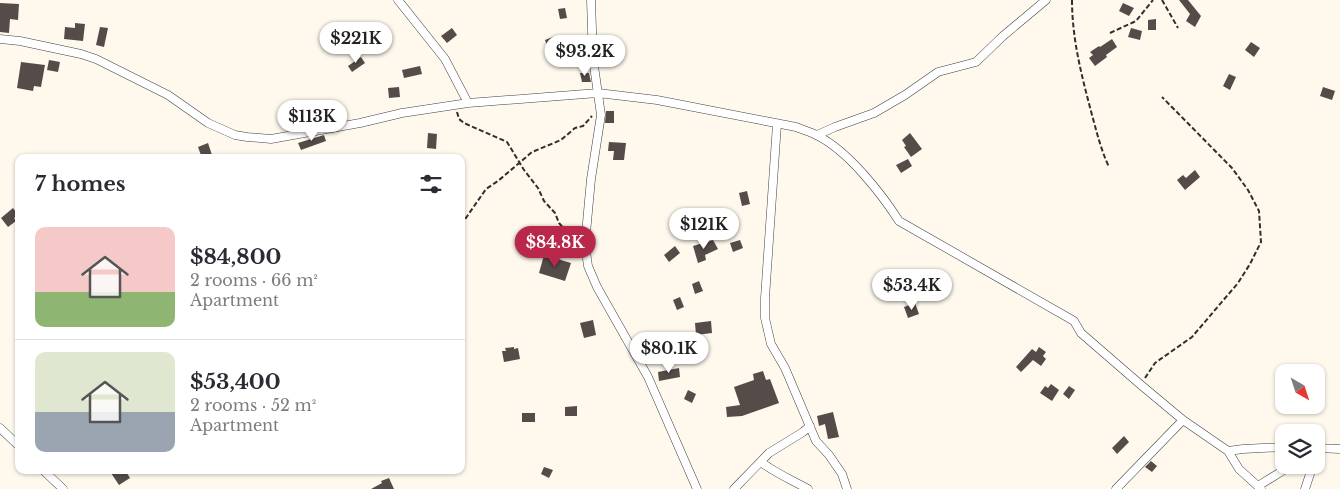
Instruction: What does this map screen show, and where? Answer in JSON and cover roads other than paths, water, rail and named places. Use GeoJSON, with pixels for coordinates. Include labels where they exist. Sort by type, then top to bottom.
{"type":"FeatureCollection","features":[{"type":"Feature","properties":{"kind":"street"},"geometry":{"type":"LineString","coordinates":[[398,0],[445,59],[468,103]]}},
{"type":"Feature","properties":{"kind":"street"},"geometry":{"type":"LineString","coordinates":[[591,0],[594,59],[600,111],[585,244],[588,266],[597,287],[648,377],[697,489]]}},
{"type":"Feature","properties":{"kind":"street"},"geometry":{"type":"LineString","coordinates":[[817,136],[835,127],[874,113],[905,95],[938,72],[976,62],[1003,36],[1046,0]]}},
{"type":"Feature","properties":{"kind":"street"},"geometry":{"type":"LineString","coordinates":[[0,39],[46,46],[96,59],[168,95],[208,124],[247,137],[271,139],[360,124],[402,113],[468,103],[598,93],[656,100],[796,127],[817,136],[839,150],[884,198],[899,221],[1074,321],[1081,333],[1183,420],[1228,451],[1238,469],[1260,488],[1279,474]]}},
{"type":"Feature","properties":{"kind":"street"},"geometry":{"type":"LineString","coordinates":[[777,124],[765,318],[771,344],[785,368],[816,441],[842,474],[847,489]]}},
{"type":"Feature","properties":{"kind":"street"},"geometry":{"type":"LineString","coordinates":[[1116,489],[1183,420]]}},
{"type":"Feature","properties":{"kind":"street"},"geometry":{"type":"LineString","coordinates":[[734,489],[769,453],[804,432],[810,426]]}},
{"type":"Feature","properties":{"kind":"street"},"geometry":{"type":"LineString","coordinates":[[0,428],[15,442]]}},
{"type":"Feature","properties":{"kind":"street"},"geometry":{"type":"LineString","coordinates":[[1228,451],[1275,448]]}},
{"type":"Feature","properties":{"kind":"street"},"geometry":{"type":"LineString","coordinates":[[1325,449],[1340,448]]}},
{"type":"Feature","properties":{"kind":"street"},"geometry":{"type":"LineString","coordinates":[[761,462],[772,471],[808,489]]}},
{"type":"Feature","properties":{"kind":"street"},"geometry":{"type":"LineString","coordinates":[[48,474],[63,489]]}},
{"type":"Feature","properties":{"kind":"street"},"geometry":{"type":"LineString","coordinates":[[1305,489],[1311,474]]}}]}
